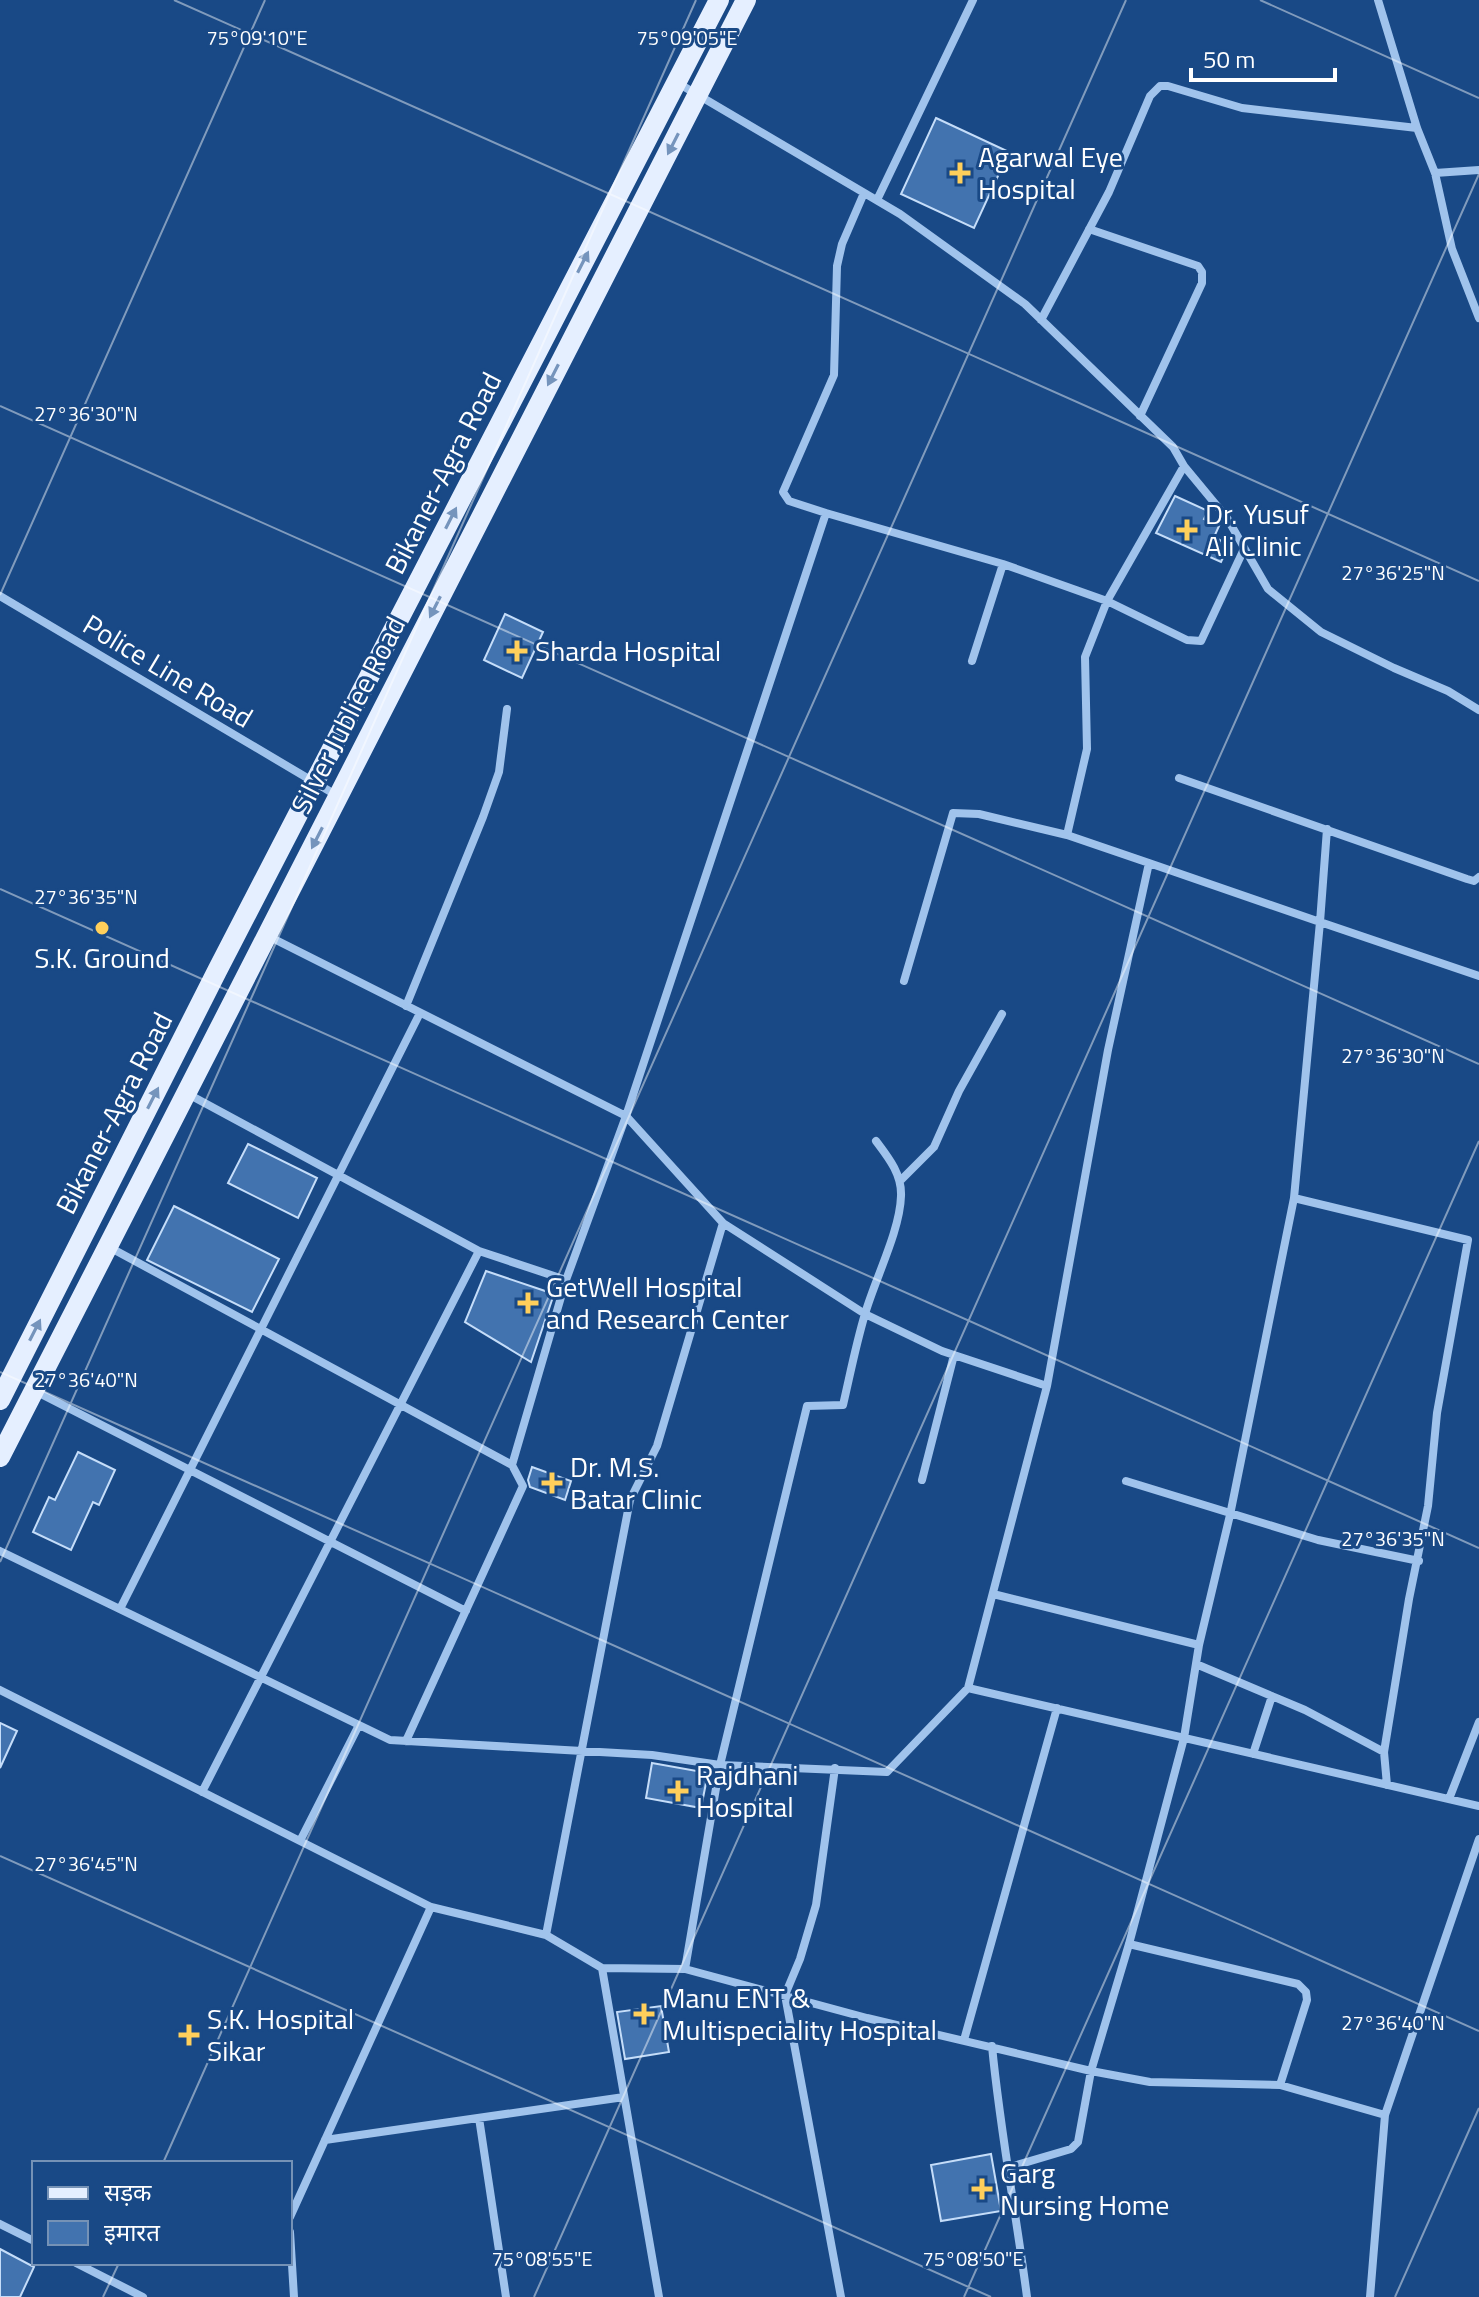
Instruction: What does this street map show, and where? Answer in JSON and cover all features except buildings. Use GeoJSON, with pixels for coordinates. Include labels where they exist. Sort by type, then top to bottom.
{"type":"FeatureCollection","features":[{"type":"Feature","properties":{"kind":"main road","name":"Bikaner-Agra Road"},"geometry":{"type":"LineString","coordinates":[[0,1400],[314,783],[719,0]]}},
{"type":"Feature","properties":{"kind":"main road","name":"Silver Jubliee Road"},"geometry":{"type":"LineString","coordinates":[[0,1457],[746,0]]}},
{"type":"Feature","properties":{"kind":"street"},"geometry":{"type":"LineString","coordinates":[[877,200],[973,0]]}},
{"type":"Feature","properties":{"kind":"street"},"geometry":{"type":"LineString","coordinates":[[1378,0],[1417,128],[1435,173],[1452,249],[1479,318]]}},
{"type":"Feature","properties":{"kind":"street"},"geometry":{"type":"LineString","coordinates":[[676,82],[900,214],[1025,304],[1173,447],[1184,466],[1227,518],[1268,589],[1321,632],[1448,691],[1479,710]]}},
{"type":"Feature","properties":{"kind":"street"},"geometry":{"type":"LineString","coordinates":[[1041,320],[1109,192],[1150,96],[1160,86],[1242,108],[1417,128]]}},
{"type":"Feature","properties":{"kind":"street"},"geometry":{"type":"LineString","coordinates":[[1435,173],[1479,170]]}},
{"type":"Feature","properties":{"kind":"street"},"geometry":{"type":"LineString","coordinates":[[864,193],[842,244],[837,266],[834,375],[783,492],[789,501],[1003,564],[1107,601],[1187,640],[1201,641],[1244,549]]}},
{"type":"Feature","properties":{"kind":"street"},"geometry":{"type":"LineString","coordinates":[[1089,229],[1198,266],[1202,272],[1202,283],[1140,416]]}},
{"type":"Feature","properties":{"kind":"street"},"geometry":{"type":"LineString","coordinates":[[1067,835],[1087,749],[1085,657],[1107,601],[1184,466]]}},
{"type":"Feature","properties":{"kind":"street"},"geometry":{"type":"LineString","coordinates":[[512,1465],[566,1280],[626,1116],[826,513]]}},
{"type":"Feature","properties":{"kind":"street"},"geometry":{"type":"LineString","coordinates":[[972,661],[1003,564]]}},
{"type":"Feature","properties":{"kind":"street","name":"Police Line Road"},"geometry":{"type":"LineString","coordinates":[[0,596],[338,796]]}},
{"type":"Feature","properties":{"kind":"street"},"geometry":{"type":"LineString","coordinates":[[406,1006],[499,772],[507,709]]}},
{"type":"Feature","properties":{"kind":"street"},"geometry":{"type":"LineString","coordinates":[[1179,778],[1467,879],[1474,881],[1479,877]]}},
{"type":"Feature","properties":{"kind":"street"},"geometry":{"type":"LineString","coordinates":[[904,981],[953,813],[979,814],[1067,835],[1479,976]]}},
{"type":"Feature","properties":{"kind":"street"},"geometry":{"type":"LineString","coordinates":[[1010,2167],[1071,2149],[1078,2142],[1091,2071],[1129,1944],[1184,1738],[1199,1645],[1230,1515],[1294,1198],[1327,829]]}},
{"type":"Feature","properties":{"kind":"street"},"geometry":{"type":"LineString","coordinates":[[0,1551],[390,1740],[652,1755],[720,1765],[887,1772],[968,1688],[1047,1386],[1108,1050],[1149,863]]}},
{"type":"Feature","properties":{"kind":"street"},"geometry":{"type":"LineString","coordinates":[[267,935],[626,1116],[723,1223],[865,1314],[954,1355],[1047,1386]]}},
{"type":"Feature","properties":{"kind":"street"},"geometry":{"type":"LineString","coordinates":[[120,1609],[420,1013]]}},
{"type":"Feature","properties":{"kind":"street"},"geometry":{"type":"LineString","coordinates":[[900,1181],[934,1147],[959,1091],[1002,1014]]}},
{"type":"Feature","properties":{"kind":"street"},"geometry":{"type":"LineString","coordinates":[[186,1093],[479,1251],[566,1280]]}},
{"type":"Feature","properties":{"kind":"street"},"geometry":{"type":"LineString","coordinates":[[685,1969],[720,1765],[807,1406],[843,1405],[865,1314],[897,1217],[900,1181],[895,1167],[876,1141]]}},
{"type":"Feature","properties":{"kind":"street"},"geometry":{"type":"LineString","coordinates":[[1294,1198],[1468,1240],[1437,1413],[1419,1561],[1409,1599],[1384,1752],[1387,1785]]}},
{"type":"Feature","properties":{"kind":"street"},"geometry":{"type":"LineString","coordinates":[[546,1935],[630,1500],[657,1446],[723,1223]]}},
{"type":"Feature","properties":{"kind":"street"},"geometry":{"type":"LineString","coordinates":[[108,1246],[512,1465],[523,1486],[406,1741]]}},
{"type":"Feature","properties":{"kind":"street"},"geometry":{"type":"LineString","coordinates":[[202,1792],[479,1251]]}},
{"type":"Feature","properties":{"kind":"street"},"geometry":{"type":"LineString","coordinates":[[922,1480],[954,1355]]}},
{"type":"Feature","properties":{"kind":"street"},"geometry":{"type":"LineString","coordinates":[[34,1391],[466,1611]]}},
{"type":"Feature","properties":{"kind":"street"},"geometry":{"type":"LineString","coordinates":[[1126,1481],[1318,1540],[1419,1561]]}},
{"type":"Feature","properties":{"kind":"street"},"geometry":{"type":"LineString","coordinates":[[993,1594],[1199,1645]]}},
{"type":"Feature","properties":{"kind":"street"},"geometry":{"type":"LineString","coordinates":[[1196,1664],[1305,1710],[1384,1752]]}},
{"type":"Feature","properties":{"kind":"street"},"geometry":{"type":"LineString","coordinates":[[968,1688],[1479,1806]]}},
{"type":"Feature","properties":{"kind":"street"},"geometry":{"type":"LineString","coordinates":[[0,1690],[431,1907],[546,1935],[602,1968],[685,1969],[867,2018],[1091,2071],[1150,2082],[1280,2085],[1385,2115]]}},
{"type":"Feature","properties":{"kind":"street"},"geometry":{"type":"LineString","coordinates":[[1253,1754],[1272,1696]]}},
{"type":"Feature","properties":{"kind":"street"},"geometry":{"type":"LineString","coordinates":[[964,2040],[1057,1708]]}},
{"type":"Feature","properties":{"kind":"street"},"geometry":{"type":"LineString","coordinates":[[1449,1799],[1479,1722]]}},
{"type":"Feature","properties":{"kind":"street"},"geometry":{"type":"LineString","coordinates":[[300,1841],[359,1725]]}},
{"type":"Feature","properties":{"kind":"street"},"geometry":{"type":"LineString","coordinates":[[835,1768],[816,1905],[800,1959],[785,1995],[841,2297]]}},
{"type":"Feature","properties":{"kind":"street"},"geometry":{"type":"LineString","coordinates":[[1370,2297],[1385,2115],[1479,1839]]}},
{"type":"Feature","properties":{"kind":"street"},"geometry":{"type":"LineString","coordinates":[[292,2213],[431,1907]]}},
{"type":"Feature","properties":{"kind":"street"},"geometry":{"type":"LineString","coordinates":[[1129,1944],[1298,1984],[1306,1992],[1307,2000],[1280,2085]]}},
{"type":"Feature","properties":{"kind":"street"},"geometry":{"type":"LineString","coordinates":[[602,1968],[659,2297]]}},
{"type":"Feature","properties":{"kind":"street"},"geometry":{"type":"LineString","coordinates":[[992,2046],[997,2101],[1010,2167],[1027,2297]]}},
{"type":"Feature","properties":{"kind":"street"},"geometry":{"type":"LineString","coordinates":[[325,2140],[624,2097]]}},
{"type":"Feature","properties":{"kind":"street"},"geometry":{"type":"LineString","coordinates":[[479,2118],[506,2297]]}},
{"type":"Feature","properties":{"kind":"street"},"geometry":{"type":"LineString","coordinates":[[0,2224],[32,2240]]}},
{"type":"Feature","properties":{"kind":"street"},"geometry":{"type":"LineString","coordinates":[[292,2264],[294,2297]]}},
{"type":"Feature","properties":{"kind":"street"},"geometry":{"type":"LineString","coordinates":[[80,2265],[143,2297]]}},
{"type":"Feature","properties":{"kind":"place","name":"Agarwal Eye Hospital"},"geometry":{"type":"Point","coordinates":[960,173]}},
{"type":"Feature","properties":{"kind":"place","name":"Dr. Yusuf Ali Clinic"},"geometry":{"type":"Point","coordinates":[1187,530]}},
{"type":"Feature","properties":{"kind":"place","name":"Sharda Hospital"},"geometry":{"type":"Point","coordinates":[517,651]}},
{"type":"Feature","properties":{"kind":"place","name":"S.K. Ground"},"geometry":{"type":"Point","coordinates":[102,928]}},
{"type":"Feature","properties":{"kind":"place","name":"GetWell Hospital and Research Center"},"geometry":{"type":"Point","coordinates":[528,1303]}},
{"type":"Feature","properties":{"kind":"place","name":"Dr. M.S. Batar Clinic"},"geometry":{"type":"Point","coordinates":[552,1483]}},
{"type":"Feature","properties":{"kind":"place","name":"Rajdhani Hospital"},"geometry":{"type":"Point","coordinates":[678,1791]}},
{"type":"Feature","properties":{"kind":"place","name":"Manu ENT & Multispeciality Hospital"},"geometry":{"type":"Point","coordinates":[644,2014]}},
{"type":"Feature","properties":{"kind":"place","name":"S.K. Hospital Sikar"},"geometry":{"type":"Point","coordinates":[189,2035]}},
{"type":"Feature","properties":{"kind":"place","name":"Garg Nursing Home"},"geometry":{"type":"Point","coordinates":[982,2189]}}]}
